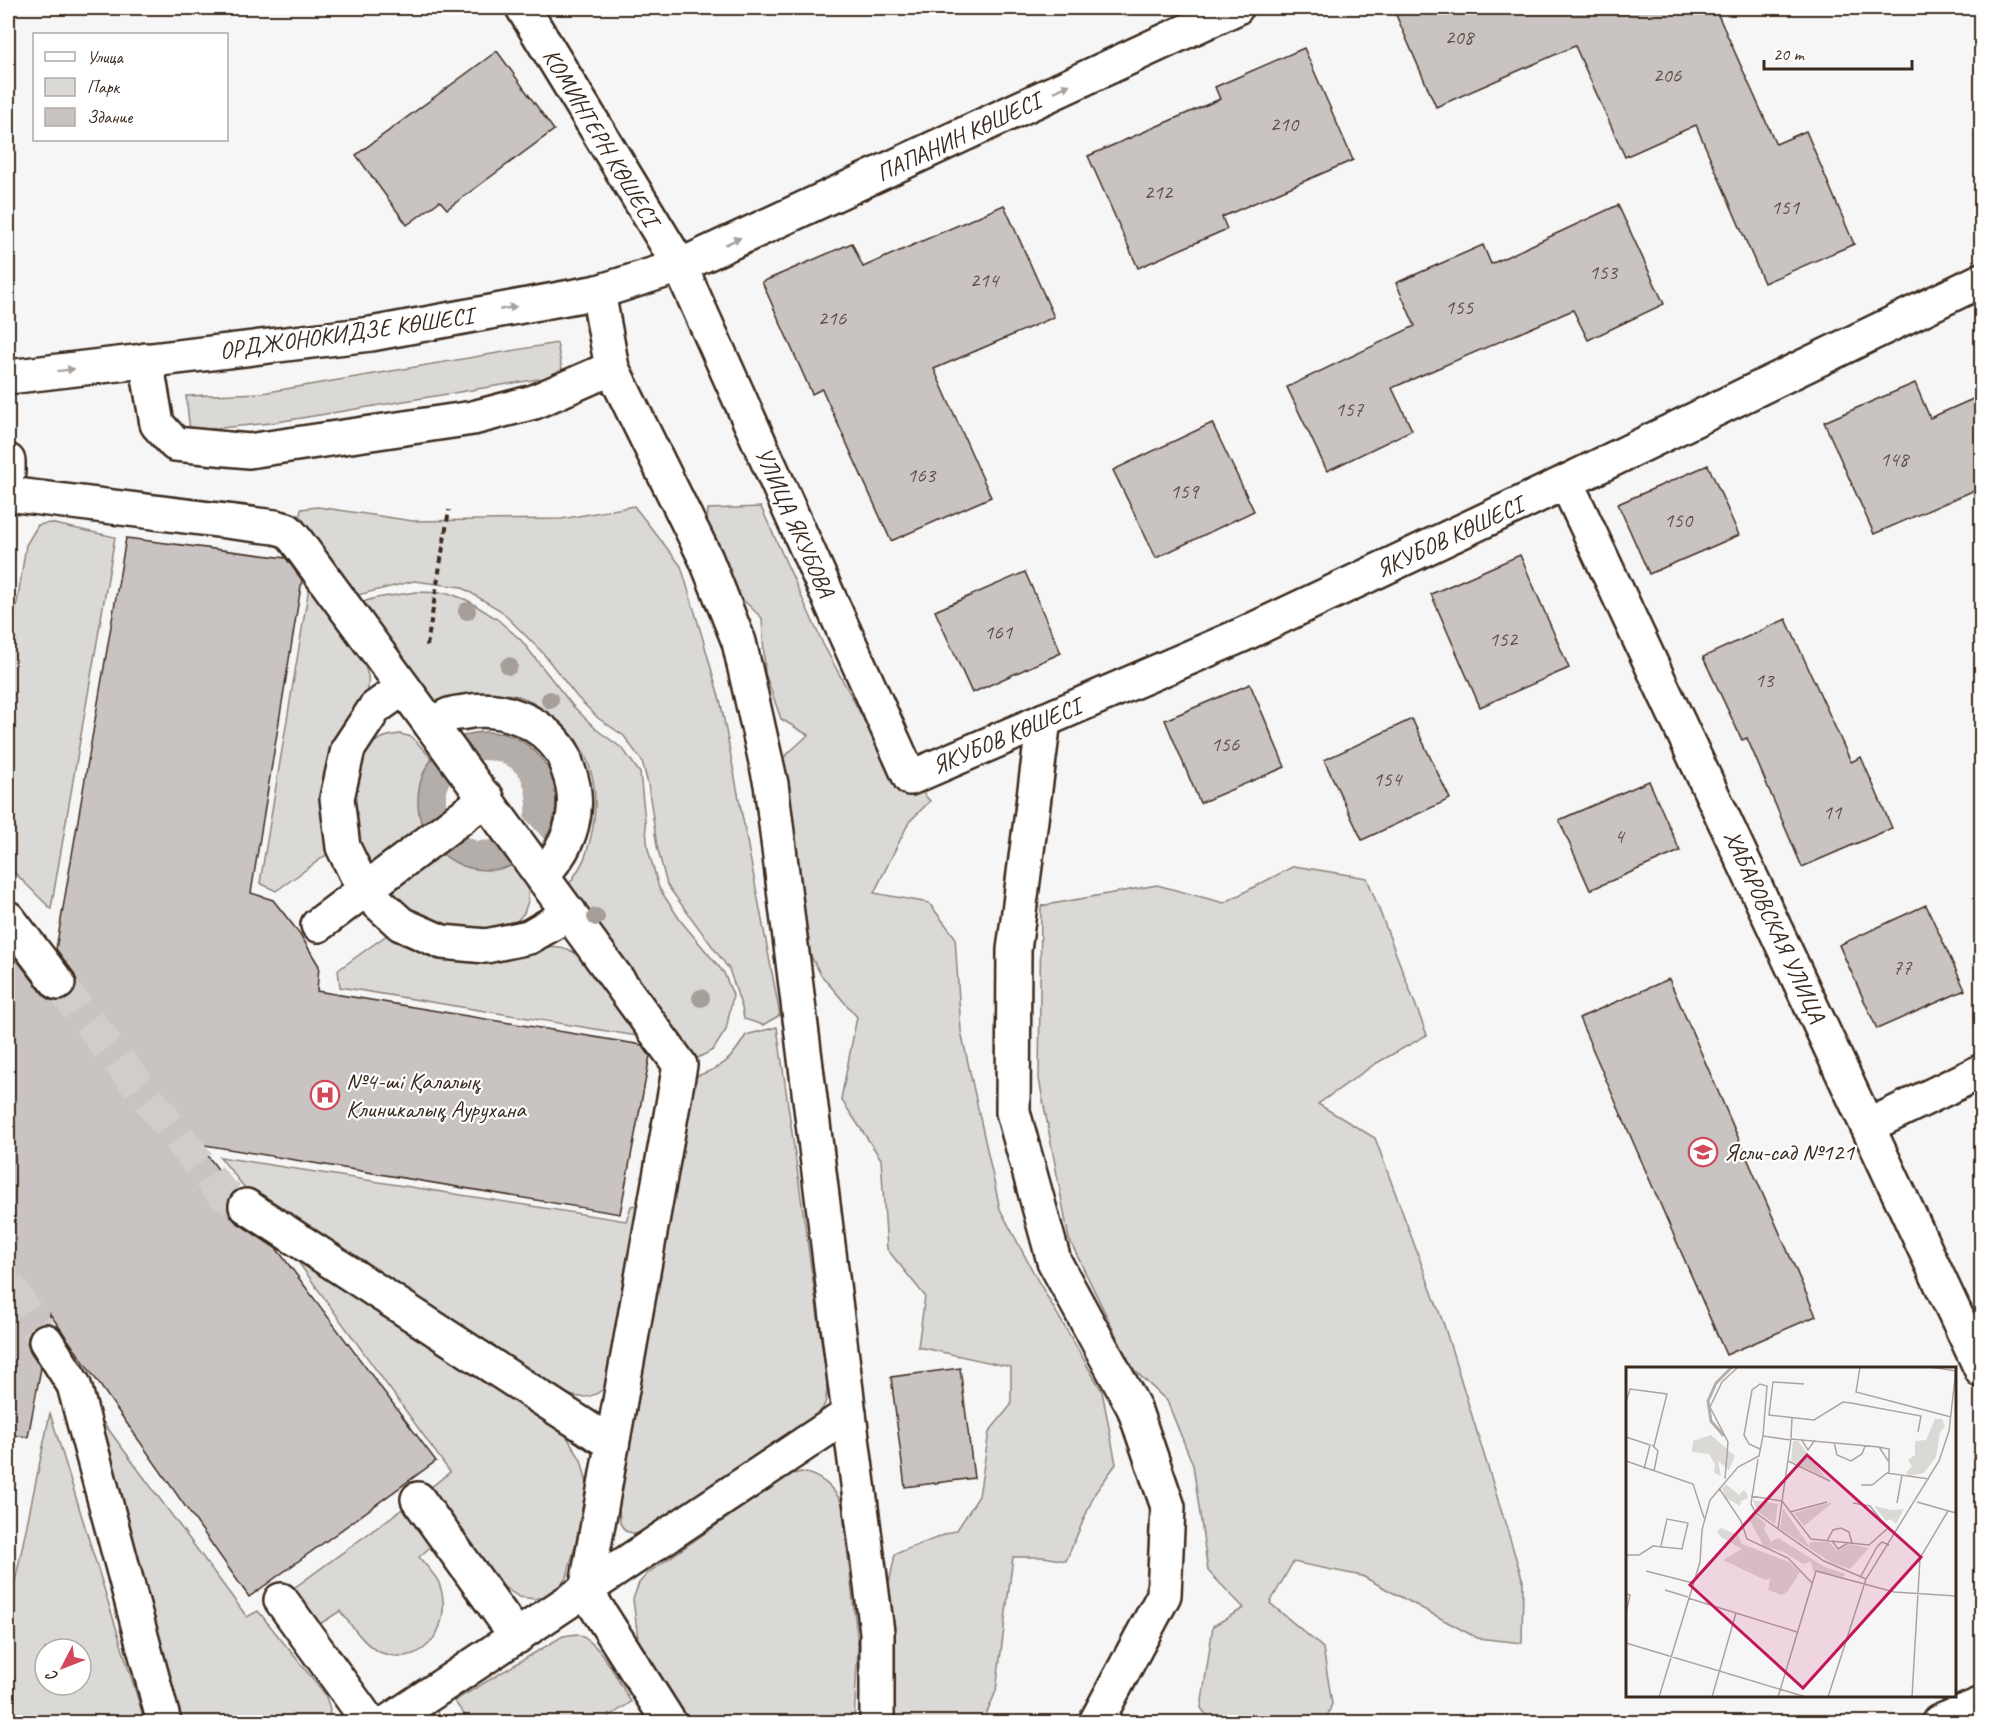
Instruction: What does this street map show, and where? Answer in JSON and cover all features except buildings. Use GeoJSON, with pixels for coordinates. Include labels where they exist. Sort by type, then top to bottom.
{"type":"FeatureCollection","features":[{"type":"Feature","properties":{"kind":"street","name":"КОМИНТЕРН КӨШЕСІ"},"geometry":{"type":"LineString","coordinates":[[523,8],[680,266]]}},
{"type":"Feature","properties":{"kind":"street","name":"ПАПАНИН КӨШЕСІ"},"geometry":{"type":"LineString","coordinates":[[680,266],[1236,8]]}},
{"type":"Feature","properties":{"kind":"street","name":"ОРДЖОНОКИДЗЕ КӨШЕСІ"},"geometry":{"type":"LineString","coordinates":[[8,377],[371,334],[598,292],[680,266]]}},
{"type":"Feature","properties":{"kind":"street","name":"УЛИЦА ЯКУБОВА"},"geometry":{"type":"LineString","coordinates":[[680,266],[910,778]]}},
{"type":"Feature","properties":{"kind":"street","name":"ЯКУБОВ КӨШЕСІ"},"geometry":{"type":"LineString","coordinates":[[910,778],[1242,634],[1566,482],[1982,280]]}},
{"type":"Feature","properties":{"kind":"street"},"geometry":{"type":"LineString","coordinates":[[598,292],[612,368],[706,559],[739,642],[771,784],[877,1632],[877,1722]]}},
{"type":"Feature","properties":{"kind":"street"},"geometry":{"type":"LineString","coordinates":[[146,360],[157,424],[175,444],[249,451],[472,418],[534,402],[612,368]]}},
{"type":"Feature","properties":{"kind":"street"},"geometry":{"type":"LineString","coordinates":[[8,461],[8,472]]}},
{"type":"Feature","properties":{"kind":"street","name":"ХАБАРОВСКАЯ УЛИЦА"},"geometry":{"type":"LineString","coordinates":[[1566,482],[1982,1371]]}},
{"type":"Feature","properties":{"kind":"street"},"geometry":{"type":"LineString","coordinates":[[8,494],[274,526],[287,530],[296,539],[403,688],[487,798],[680,1065],[586,1591],[669,1722]]}},
{"type":"Feature","properties":{"kind":"street"},"geometry":{"type":"LineString","coordinates":[[403,688],[375,708],[348,749],[337,798],[343,847],[364,890],[401,924],[442,942],[486,946],[529,937],[570,913]]}},
{"type":"Feature","properties":{"kind":"street"},"geometry":{"type":"LineString","coordinates":[[439,736],[449,715],[480,709],[512,714],[541,729],[562,753],[574,783],[575,816],[566,843],[550,867],[536,865]]}},
{"type":"Feature","properties":{"kind":"street"},"geometry":{"type":"LineString","coordinates":[[1044,720],[1014,950],[1013,1112],[1054,1261],[1134,1408],[1168,1507],[1164,1595],[1096,1722]]}},
{"type":"Feature","properties":{"kind":"street"},"geometry":{"type":"LineString","coordinates":[[318,925],[487,798]]}},
{"type":"Feature","properties":{"kind":"street"},"geometry":{"type":"LineString","coordinates":[[8,918],[58,982]]}},
{"type":"Feature","properties":{"kind":"street"},"geometry":{"type":"LineString","coordinates":[[1868,1126],[1982,1071]]}},
{"type":"Feature","properties":{"kind":"street"},"geometry":{"type":"LineString","coordinates":[[246,1206],[612,1444]]}},
{"type":"Feature","properties":{"kind":"street"},"geometry":{"type":"LineString","coordinates":[[45,1341],[74,1385],[164,1722]]}},
{"type":"Feature","properties":{"kind":"street"},"geometry":{"type":"LineString","coordinates":[[388,1722],[849,1414]]}},
{"type":"Feature","properties":{"kind":"street"},"geometry":{"type":"LineString","coordinates":[[418,1499],[517,1637]]}},
{"type":"Feature","properties":{"kind":"street"},"geometry":{"type":"LineString","coordinates":[[281,1600],[369,1722]]}},
{"type":"Feature","properties":{"kind":"street"},"geometry":{"type":"LineString","coordinates":[[1944,1722],[1982,1704]]}},
{"type":"Feature","properties":{"kind":"path"},"geometry":{"type":"LineString","coordinates":[[403,688],[422,674],[449,510]]}},
{"type":"Feature","properties":{"kind":"green space"},"geometry":{"type":"Polygon","coordinates":[[[557,343],[563,375],[271,423],[190,431],[186,396],[262,393],[557,343]]]}},
{"type":"Feature","properties":{"kind":"green space"},"geometry":{"type":"Polygon","coordinates":[[[634,506],[681,566],[721,704],[780,1015],[763,1025],[744,1019],[729,969],[667,885],[657,846],[648,784],[642,761],[624,736],[598,718],[577,697],[542,652],[500,610],[461,587],[414,581],[358,595],[300,516],[301,509],[318,507],[413,521],[562,519],[634,506]]]}},
{"type":"Feature","properties":{"kind":"green space"},"geometry":{"type":"Polygon","coordinates":[[[761,507],[823,644],[875,740],[930,801],[909,822],[874,893],[929,903],[955,937],[961,1031],[1000,1209],[1038,1281],[1102,1391],[1116,1464],[1095,1493],[1066,1561],[1044,1557],[1013,1557],[996,1691],[983,1722],[895,1722],[889,1696],[886,1599],[895,1554],[957,1530],[979,1496],[989,1432],[1011,1405],[1011,1367],[918,1347],[925,1296],[887,1249],[881,1159],[841,1099],[857,1017],[821,975],[803,941],[781,760],[808,735],[781,719],[765,673],[762,618],[741,598],[706,533],[708,509],[761,507]]]}},
{"type":"Feature","properties":{"kind":"green space"},"geometry":{"type":"Polygon","coordinates":[[[50,523],[115,537],[51,909],[8,866],[8,662],[26,545],[38,525],[50,523]]]}},
{"type":"Feature","properties":{"kind":"green space"},"geometry":{"type":"Polygon","coordinates":[[[309,587],[357,652],[367,672],[368,686],[329,853],[276,891],[260,883],[309,587]]]}},
{"type":"Feature","properties":{"kind":"green space"},"geometry":{"type":"Polygon","coordinates":[[[416,592],[448,593],[467,600],[497,619],[521,640],[572,705],[597,730],[623,749],[640,773],[648,849],[659,888],[680,920],[724,973],[733,995],[726,1030],[713,1050],[696,1059],[568,886],[586,854],[594,816],[593,779],[580,745],[553,717],[518,696],[487,694],[436,705],[359,603],[416,592]]]}},
{"type":"Feature","properties":{"kind":"green space"},"geometry":{"type":"Polygon","coordinates":[[[400,734],[412,737],[432,759],[422,776],[426,829],[375,866],[368,866],[358,847],[353,821],[352,792],[357,765],[373,744],[385,737],[400,734]]]}},
{"type":"Feature","properties":{"kind":"green space"},"geometry":{"type":"Polygon","coordinates":[[[442,852],[503,869],[513,865],[522,875],[528,889],[528,901],[524,913],[506,929],[453,932],[412,914],[393,897],[394,891],[442,852]]]}},
{"type":"Feature","properties":{"kind":"green space"},"geometry":{"type":"Polygon","coordinates":[[[1294,866],[1367,878],[1427,1035],[1375,1064],[1318,1104],[1375,1138],[1444,1325],[1523,1581],[1522,1643],[1477,1638],[1362,1576],[1293,1562],[1270,1603],[1323,1648],[1332,1704],[1325,1722],[1212,1722],[1201,1708],[1213,1626],[1244,1608],[1208,1571],[1193,1465],[1167,1401],[1132,1368],[1069,1239],[1039,1079],[1041,906],[1157,885],[1224,903],[1294,866]]]}},
{"type":"Feature","properties":{"kind":"green space"},"geometry":{"type":"Polygon","coordinates":[[[391,932],[570,950],[590,968],[637,1036],[340,987],[338,970],[391,932]]]}},
{"type":"Feature","properties":{"kind":"green space"},"geometry":{"type":"Polygon","coordinates":[[[777,1027],[827,1381],[826,1402],[821,1410],[805,1424],[648,1530],[636,1534],[625,1531],[620,1523],[619,1506],[694,1077],[712,1070],[730,1058],[746,1035],[777,1027]]]}},
{"type":"Feature","properties":{"kind":"green space"},"geometry":{"type":"Polygon","coordinates":[[[220,1157],[626,1221],[631,1206],[643,1204],[614,1375],[604,1389],[589,1396],[576,1396],[549,1386],[249,1193],[220,1157]]]}},
{"type":"Feature","properties":{"kind":"green space"},"geometry":{"type":"Polygon","coordinates":[[[296,1259],[563,1430],[581,1460],[589,1491],[567,1577],[554,1593],[535,1599],[519,1597],[504,1587],[430,1488],[450,1472],[296,1259]]]}},
{"type":"Feature","properties":{"kind":"green space"},"geometry":{"type":"Polygon","coordinates":[[[92,1407],[247,1617],[258,1611],[325,1694],[330,1709],[328,1722],[177,1722],[92,1407]]]}},
{"type":"Feature","properties":{"kind":"green space"},"geometry":{"type":"Polygon","coordinates":[[[50,1413],[145,1722],[8,1722],[8,1616],[50,1413]]]}},
{"type":"Feature","properties":{"kind":"green space"},"geometry":{"type":"Polygon","coordinates":[[[802,1472],[815,1476],[825,1483],[842,1503],[858,1645],[854,1722],[683,1722],[640,1655],[633,1599],[639,1583],[648,1573],[780,1481],[792,1474],[802,1472]]]}},
{"type":"Feature","properties":{"kind":"green space"},"geometry":{"type":"Polygon","coordinates":[[[409,1504],[436,1542],[419,1557],[439,1583],[443,1598],[443,1613],[440,1627],[424,1648],[412,1654],[398,1656],[382,1653],[370,1646],[340,1611],[320,1624],[294,1588],[409,1504]]]}},
{"type":"Feature","properties":{"kind":"green space"},"geometry":{"type":"Polygon","coordinates":[[[577,1634],[594,1645],[631,1702],[601,1722],[470,1722],[454,1701],[563,1636],[577,1634]]]}},
{"type":"Feature","properties":{"kind":"shaded area"},"geometry":{"type":"Polygon","coordinates":[[[487,732],[513,738],[536,752],[550,775],[556,801],[550,827],[536,850],[513,864],[487,870],[461,864],[438,850],[424,827],[418,801],[424,775],[438,752],[461,738],[487,732]]]}},
{"type":"Feature","properties":{"kind":"pier"},"geometry":{"type":"Polygon","coordinates":[[[446,746],[471,762],[497,761],[510,767],[520,776],[527,804],[524,817],[544,839],[539,848],[513,865],[494,840],[477,841],[463,835],[446,812],[446,791],[451,779],[432,759],[446,746]]]}},
{"type":"Feature","properties":{"kind":"tunnel"},"geometry":{"type":"LineString","coordinates":[[58,983],[222,1193],[246,1206]]}},
{"type":"Feature","properties":{"kind":"tunnel"},"geometry":{"type":"LineString","coordinates":[[8,1285],[46,1341]]}},
{"type":"Feature","properties":{"kind":"place","name":"№4-ші Қалалық Клиникалық Аурухана"},"geometry":{"type":"Point","coordinates":[325,1095]}},
{"type":"Feature","properties":{"kind":"place","name":"Ясли-сад №121"},"geometry":{"type":"Point","coordinates":[1703,1152]}}]}
